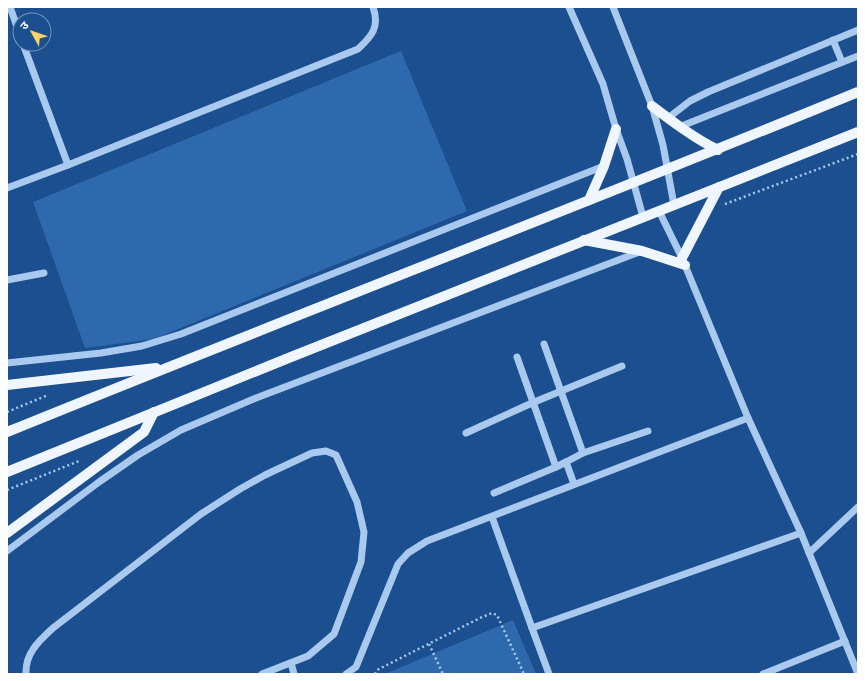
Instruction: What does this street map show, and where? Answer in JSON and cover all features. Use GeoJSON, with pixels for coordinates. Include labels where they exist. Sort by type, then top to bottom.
{"type":"FeatureCollection","features":[{"type":"Feature","properties":{"kind":"main road"},"geometry":{"type":"LineString","coordinates":[[7,432],[169,366],[718,150],[858,92]]}},
{"type":"Feature","properties":{"kind":"main road"},"geometry":{"type":"LineString","coordinates":[[652,106],[701,142],[718,150]]}},
{"type":"Feature","properties":{"kind":"main road"},"geometry":{"type":"LineString","coordinates":[[589,200],[604,166],[616,129]]}},
{"type":"Feature","properties":{"kind":"main road"},"geometry":{"type":"LineString","coordinates":[[7,472],[584,240],[858,132]]}},
{"type":"Feature","properties":{"kind":"main road"},"geometry":{"type":"LineString","coordinates":[[584,240],[642,251],[683,261],[719,187]]}},
{"type":"Feature","properties":{"kind":"main road"},"geometry":{"type":"LineString","coordinates":[[7,385],[169,366]]}},
{"type":"Feature","properties":{"kind":"main road"},"geometry":{"type":"LineString","coordinates":[[7,533],[144,432],[154,412]]}},
{"type":"Feature","properties":{"kind":"street"},"geometry":{"type":"LineString","coordinates":[[7,188],[358,49],[371,36],[376,17],[373,7]]}},
{"type":"Feature","properties":{"kind":"street"},"geometry":{"type":"LineString","coordinates":[[569,7],[603,84],[616,129],[627,159],[643,217]]}},
{"type":"Feature","properties":{"kind":"street"},"geometry":{"type":"LineString","coordinates":[[612,7],[652,106],[663,146],[674,205]]}},
{"type":"Feature","properties":{"kind":"street"},"geometry":{"type":"LineString","coordinates":[[668,118],[690,101],[708,92],[858,30]]}},
{"type":"Feature","properties":{"kind":"street"},"geometry":{"type":"LineString","coordinates":[[833,40],[842,62]]}},
{"type":"Feature","properties":{"kind":"street"},"geometry":{"type":"LineString","coordinates":[[26,52],[68,165]]}},
{"type":"Feature","properties":{"kind":"street"},"geometry":{"type":"LineString","coordinates":[[679,127],[858,56]]}},
{"type":"Feature","properties":{"kind":"street"},"geometry":{"type":"LineString","coordinates":[[7,364],[94,354],[142,346],[181,334],[604,166]]}},
{"type":"Feature","properties":{"kind":"street"},"geometry":{"type":"LineString","coordinates":[[659,211],[683,261],[748,418],[801,533],[858,674]]}},
{"type":"Feature","properties":{"kind":"street"},"geometry":{"type":"LineString","coordinates":[[7,551],[99,482],[138,455],[180,430],[256,398],[642,251]]}},
{"type":"Feature","properties":{"kind":"street"},"geometry":{"type":"LineString","coordinates":[[7,280],[44,273]]}},
{"type":"Feature","properties":{"kind":"street"},"geometry":{"type":"LineString","coordinates":[[544,344],[583,453]]}},
{"type":"Feature","properties":{"kind":"street"},"geometry":{"type":"LineString","coordinates":[[517,357],[532,403],[556,467]]}},
{"type":"Feature","properties":{"kind":"street"},"geometry":{"type":"LineString","coordinates":[[466,433],[532,403],[622,366]]}},
{"type":"Feature","properties":{"kind":"street"},"geometry":{"type":"LineString","coordinates":[[346,674],[356,667],[398,564],[408,553],[427,541],[748,418]]}},
{"type":"Feature","properties":{"kind":"street"},"geometry":{"type":"LineString","coordinates":[[494,493],[556,467],[583,453],[648,431]]}},
{"type":"Feature","properties":{"kind":"street"},"geometry":{"type":"LineString","coordinates":[[26,674],[25,665],[34,645],[53,628],[201,514],[265,475],[312,453],[326,451],[336,455],[357,502],[364,532],[361,562],[334,634],[308,656],[262,674]]}},
{"type":"Feature","properties":{"kind":"street"},"geometry":{"type":"LineString","coordinates":[[566,462],[574,484]]}},
{"type":"Feature","properties":{"kind":"street"},"geometry":{"type":"LineString","coordinates":[[809,553],[858,507]]}},
{"type":"Feature","properties":{"kind":"street"},"geometry":{"type":"LineString","coordinates":[[492,516],[549,674]]}},
{"type":"Feature","properties":{"kind":"street"},"geometry":{"type":"LineString","coordinates":[[532,628],[801,533]]}},
{"type":"Feature","properties":{"kind":"street"},"geometry":{"type":"LineString","coordinates":[[763,674],[845,641]]}},
{"type":"Feature","properties":{"kind":"street"},"geometry":{"type":"LineString","coordinates":[[291,663],[294,674]]}},
{"type":"Feature","properties":{"kind":"path"},"geometry":{"type":"LineString","coordinates":[[706,212],[858,154]]}},
{"type":"Feature","properties":{"kind":"path"},"geometry":{"type":"LineString","coordinates":[[7,490],[85,459],[73,468]]}},
{"type":"Feature","properties":{"kind":"path"},"geometry":{"type":"LineString","coordinates":[[375,674],[377,670],[492,613],[496,615],[524,674]]}},
{"type":"Feature","properties":{"kind":"path"},"geometry":{"type":"LineString","coordinates":[[429,644],[443,674]]}},
{"type":"Feature","properties":{"kind":"shaded area"},"geometry":{"type":"Polygon","coordinates":[[[401,51],[467,211],[154,339],[85,348],[33,202],[401,51]]]}},
{"type":"Feature","properties":{"kind":"shaded area"},"geometry":{"type":"Polygon","coordinates":[[[513,620],[536,674],[385,674],[513,620]]]}}]}
